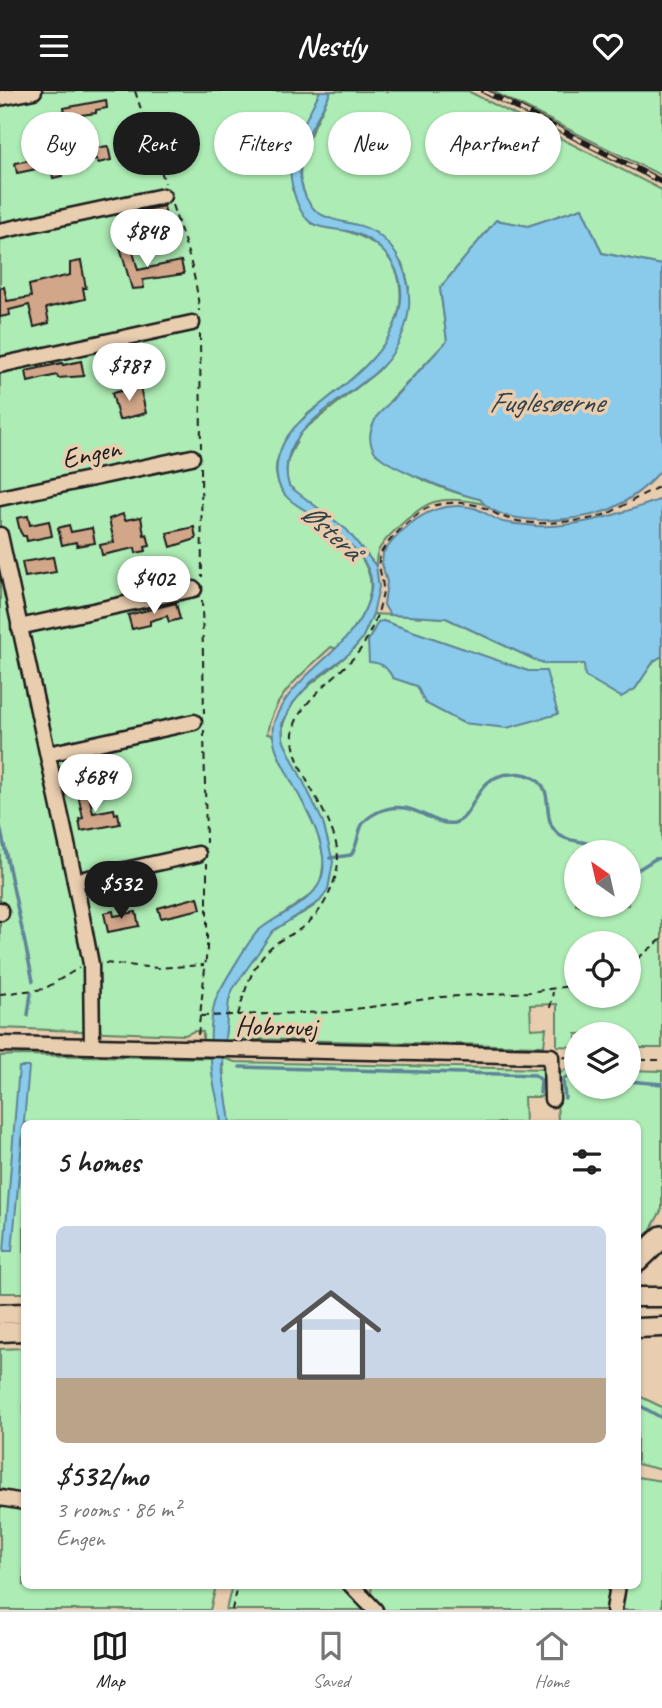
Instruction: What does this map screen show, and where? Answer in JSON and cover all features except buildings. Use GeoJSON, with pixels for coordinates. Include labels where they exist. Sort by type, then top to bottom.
{"type":"FeatureCollection","features":[{"type":"Feature","properties":{"kind":"highway"},"geometry":{"type":"LineString","coordinates":[[641,1257],[662,1237]]}},
{"type":"Feature","properties":{"kind":"main road"},"geometry":{"type":"LineString","coordinates":[[641,1297],[662,1297]]}},
{"type":"Feature","properties":{"kind":"main road"},"geometry":{"type":"LineString","coordinates":[[0,1314],[21,1313]]}},
{"type":"Feature","properties":{"kind":"main road"},"geometry":{"type":"LineString","coordinates":[[641,1328],[662,1328]]}},
{"type":"Feature","properties":{"kind":"main road"},"geometry":{"type":"LineString","coordinates":[[0,1332],[21,1331]]}},
{"type":"Feature","properties":{"kind":"street"},"geometry":{"type":"LineString","coordinates":[[0,98],[34,91]]}},
{"type":"Feature","properties":{"kind":"street"},"geometry":{"type":"LineString","coordinates":[[0,231],[167,194]]}},
{"type":"Feature","properties":{"kind":"street"},"geometry":{"type":"LineString","coordinates":[[0,365],[197,323]]}},
{"type":"Feature","properties":{"kind":"street","name":"Engen"},"geometry":{"type":"LineString","coordinates":[[0,498],[192,457]]}},
{"type":"Feature","properties":{"kind":"street"},"geometry":{"type":"LineString","coordinates":[[0,535],[91,964],[92,1046]]}},
{"type":"Feature","properties":{"kind":"street"},"geometry":{"type":"LineString","coordinates":[[19,627],[200,591]]}},
{"type":"Feature","properties":{"kind":"street"},"geometry":{"type":"LineString","coordinates":[[48,754],[194,722]]}},
{"type":"Feature","properties":{"kind":"street"},"geometry":{"type":"LineString","coordinates":[[75,881],[198,854]]}},
{"type":"Feature","properties":{"kind":"street","name":"Hobrovej"},"geometry":{"type":"LineString","coordinates":[[0,1044],[551,1056],[552,1099]]}},
{"type":"Feature","properties":{"kind":"street"},"geometry":{"type":"LineString","coordinates":[[0,1498],[21,1502]]}},
{"type":"Feature","properties":{"kind":"street"},"geometry":{"type":"LineString","coordinates":[[360,1589],[375,1609]]}},
{"type":"Feature","properties":{"kind":"street"},"geometry":{"type":"LineString","coordinates":[[614,1610],[617,1589]]}},
{"type":"Feature","properties":{"kind":"path"},"geometry":{"type":"LineString","coordinates":[[135,91],[198,290],[200,591],[208,924],[200,1016],[203,1049]]}},
{"type":"Feature","properties":{"kind":"path"},"geometry":{"type":"LineString","coordinates":[[238,1015],[248,985],[262,957],[276,943],[300,929],[322,907],[336,874],[337,854],[328,821],[295,753],[292,736],[307,705],[348,666],[363,644],[380,604],[383,589],[379,556],[385,545],[423,510],[439,504],[482,506],[502,517],[545,523],[585,519],[613,512],[648,491],[662,486]]}},
{"type":"Feature","properties":{"kind":"path"},"geometry":{"type":"LineString","coordinates":[[641,955],[662,939]]}},
{"type":"Feature","properties":{"kind":"path"},"geometry":{"type":"LineString","coordinates":[[200,1016],[334,1011],[441,997],[564,988]]}},
{"type":"Feature","properties":{"kind":"path"},"geometry":{"type":"LineString","coordinates":[[550,1008],[553,990]]}},
{"type":"Feature","properties":{"kind":"path"},"geometry":{"type":"LineString","coordinates":[[641,1060],[662,1061]]}},
{"type":"Feature","properties":{"kind":"path"},"geometry":{"type":"LineString","coordinates":[[232,1610],[236,1589]]}},
{"type":"Feature","properties":{"kind":"green space"},"geometry":{"type":"Polygon","coordinates":[[[0,91],[320,91],[310,112],[214,112],[214,175],[295,175],[292,189],[309,221],[353,233],[379,247],[389,257],[400,287],[396,322],[378,352],[353,378],[303,418],[277,460],[278,481],[285,494],[338,533],[364,563],[370,577],[370,593],[365,610],[354,628],[337,649],[331,647],[291,685],[275,707],[267,734],[273,735],[280,759],[312,818],[320,840],[324,860],[319,885],[312,894],[257,932],[213,1013],[212,1041],[203,1040],[203,1032],[194,1031],[185,1035],[0,1028],[0,91]]]}},
{"type":"Feature","properties":{"kind":"green space"},"geometry":{"type":"Polygon","coordinates":[[[331,91],[468,91],[509,112],[425,112],[425,175],[561,175],[561,138],[662,190],[662,265],[602,253],[582,208],[528,226],[496,220],[440,288],[447,341],[389,402],[376,454],[413,475],[439,487],[480,499],[484,504],[452,500],[427,505],[385,541],[377,554],[376,566],[329,515],[289,486],[286,476],[288,459],[301,432],[378,371],[391,355],[409,288],[404,267],[376,233],[317,213],[307,201],[300,175],[314,175],[314,127],[331,91]]]}},
{"type":"Feature","properties":{"kind":"green space"},"geometry":{"type":"Polygon","coordinates":[[[492,91],[662,91],[662,176],[561,126],[561,112],[534,112],[492,91]]]}},
{"type":"Feature","properties":{"kind":"green space"},"geometry":{"type":"Polygon","coordinates":[[[373,614],[446,618],[544,664],[584,664],[635,689],[654,661],[662,656],[662,1048],[641,1048],[641,1022],[564,1022],[564,1046],[557,1046],[557,1004],[530,1005],[531,1029],[546,1028],[544,1046],[248,1039],[224,1041],[229,999],[247,963],[272,932],[312,908],[328,887],[331,863],[327,840],[319,817],[288,754],[283,737],[284,722],[289,709],[304,690],[343,659],[362,638],[373,614]],[[383,621],[381,663],[387,667],[393,678],[417,686],[546,672],[528,671],[383,621]]]}},
{"type":"Feature","properties":{"kind":"green space"},"geometry":{"type":"Polygon","coordinates":[[[0,1056],[211,1058],[221,1120],[21,1120],[21,1293],[0,1293],[0,1056]]]}},
{"type":"Feature","properties":{"kind":"green space"},"geometry":{"type":"Polygon","coordinates":[[[223,1058],[235,1062],[543,1069],[546,1073],[544,1094],[540,1097],[524,1097],[525,1120],[230,1120],[223,1058]]]}},
{"type":"Feature","properties":{"kind":"green space"},"geometry":{"type":"Polygon","coordinates":[[[564,1070],[564,1099],[641,1099],[641,1070],[662,1071],[662,1209],[650,1231],[641,1239],[641,1120],[558,1120],[557,1097],[560,1093],[558,1075],[564,1070]]]}},
{"type":"Feature","properties":{"kind":"green space"},"geometry":{"type":"Polygon","coordinates":[[[21,1348],[21,1493],[0,1489],[0,1349],[21,1348]]]}},
{"type":"Feature","properties":{"kind":"green space"},"geometry":{"type":"Polygon","coordinates":[[[641,1397],[662,1407],[662,1470],[641,1465],[641,1397]]]}},
{"type":"Feature","properties":{"kind":"green space"},"geometry":{"type":"Polygon","coordinates":[[[641,1478],[662,1481],[662,1610],[383,1610],[371,1593],[372,1589],[641,1589],[641,1478]]]}},
{"type":"Feature","properties":{"kind":"green space"},"geometry":{"type":"Polygon","coordinates":[[[0,1505],[21,1509],[21,1589],[215,1589],[210,1610],[0,1610],[0,1505]]]}},
{"type":"Feature","properties":{"kind":"green space"},"geometry":{"type":"Polygon","coordinates":[[[231,1589],[347,1589],[367,1610],[226,1610],[231,1589]]]}},
{"type":"Feature","properties":{"kind":"water"},"geometry":{"type":"Polygon","coordinates":[[[320,91],[331,91],[314,124],[314,112],[310,112],[320,91]]]}},
{"type":"Feature","properties":{"kind":"water"},"geometry":{"type":"Polygon","coordinates":[[[291,175],[301,175],[303,190],[316,211],[334,220],[366,228],[376,233],[392,248],[406,276],[409,307],[402,334],[388,359],[376,372],[329,407],[300,434],[291,450],[287,467],[289,486],[347,530],[376,566],[379,587],[373,614],[362,639],[350,653],[311,682],[293,703],[282,724],[283,740],[323,822],[333,862],[328,889],[320,901],[273,931],[233,989],[229,1000],[222,1067],[230,1120],[221,1120],[211,1055],[211,1023],[217,996],[258,931],[314,892],[323,872],[317,832],[278,753],[273,736],[274,722],[283,703],[296,687],[354,628],[364,611],[371,590],[368,568],[354,548],[325,523],[291,501],[282,491],[277,477],[278,458],[295,427],[360,372],[383,346],[398,316],[401,300],[401,288],[394,266],[379,247],[359,235],[310,222],[300,209],[291,175]]]}},
{"type":"Feature","properties":{"kind":"water","name":"Fuglesøerne"},"geometry":{"type":"Polygon","coordinates":[[[582,208],[602,253],[662,265],[662,469],[639,492],[611,509],[581,517],[542,520],[505,515],[491,509],[480,499],[424,480],[382,458],[372,447],[370,438],[377,416],[447,341],[440,288],[496,220],[528,226],[582,208]]]}},
{"type":"Feature","properties":{"kind":"water"},"geometry":{"type":"Polygon","coordinates":[[[662,499],[662,656],[654,661],[635,689],[621,697],[585,676],[584,664],[544,664],[446,618],[390,615],[384,605],[387,582],[382,564],[383,553],[411,523],[434,510],[460,506],[478,509],[503,522],[552,526],[600,519],[662,499]]]}},
{"type":"Feature","properties":{"kind":"water"},"geometry":{"type":"Polygon","coordinates":[[[383,621],[528,671],[546,671],[558,714],[507,728],[463,723],[425,703],[417,686],[393,678],[383,666],[369,662],[368,641],[378,622],[383,621]]]}},
{"type":"Feature","properties":{"kind":"water"},"geometry":{"type":"Polygon","coordinates":[[[19,1067],[29,1067],[24,1120],[21,1120],[21,1154],[12,1251],[4,1251],[19,1067]]]}},
{"type":"Feature","properties":{"kind":"waterway"},"geometry":{"type":"LineString","coordinates":[[330,858],[351,855],[363,823],[378,812],[401,808],[437,821],[454,823],[467,813],[482,788],[490,781],[499,776],[517,774],[525,774],[540,782],[546,796],[552,826],[562,837],[572,840]]}},
{"type":"Feature","properties":{"kind":"waterway"},"geometry":{"type":"LineString","coordinates":[[0,826],[33,981]]}},
{"type":"Feature","properties":{"kind":"waterway"},"geometry":{"type":"LineString","coordinates":[[641,868],[662,858]]}},
{"type":"Feature","properties":{"kind":"waterway"},"geometry":{"type":"LineString","coordinates":[[28,1015],[31,993]]}},
{"type":"Feature","properties":{"kind":"waterway"},"geometry":{"type":"LineString","coordinates":[[240,1067],[535,1075],[541,1080],[540,1093]]}},
{"type":"Feature","properties":{"kind":"waterway"},"geometry":{"type":"LineString","coordinates":[[564,1079],[564,1089]]}},
{"type":"Feature","properties":{"kind":"waterway"},"geometry":{"type":"LineString","coordinates":[[641,1082],[662,1084]]}},
{"type":"Feature","properties":{"kind":"waterway"},"geometry":{"type":"LineString","coordinates":[[641,1406],[662,1418]]}},
{"type":"Feature","properties":{"kind":"railway"},"geometry":{"type":"LineString","coordinates":[[484,91],[662,182]]}},
{"type":"Feature","properties":{"kind":"water label","name":"Østerå"},"geometry":{"type":"Point","coordinates":[332,531]}}]}
